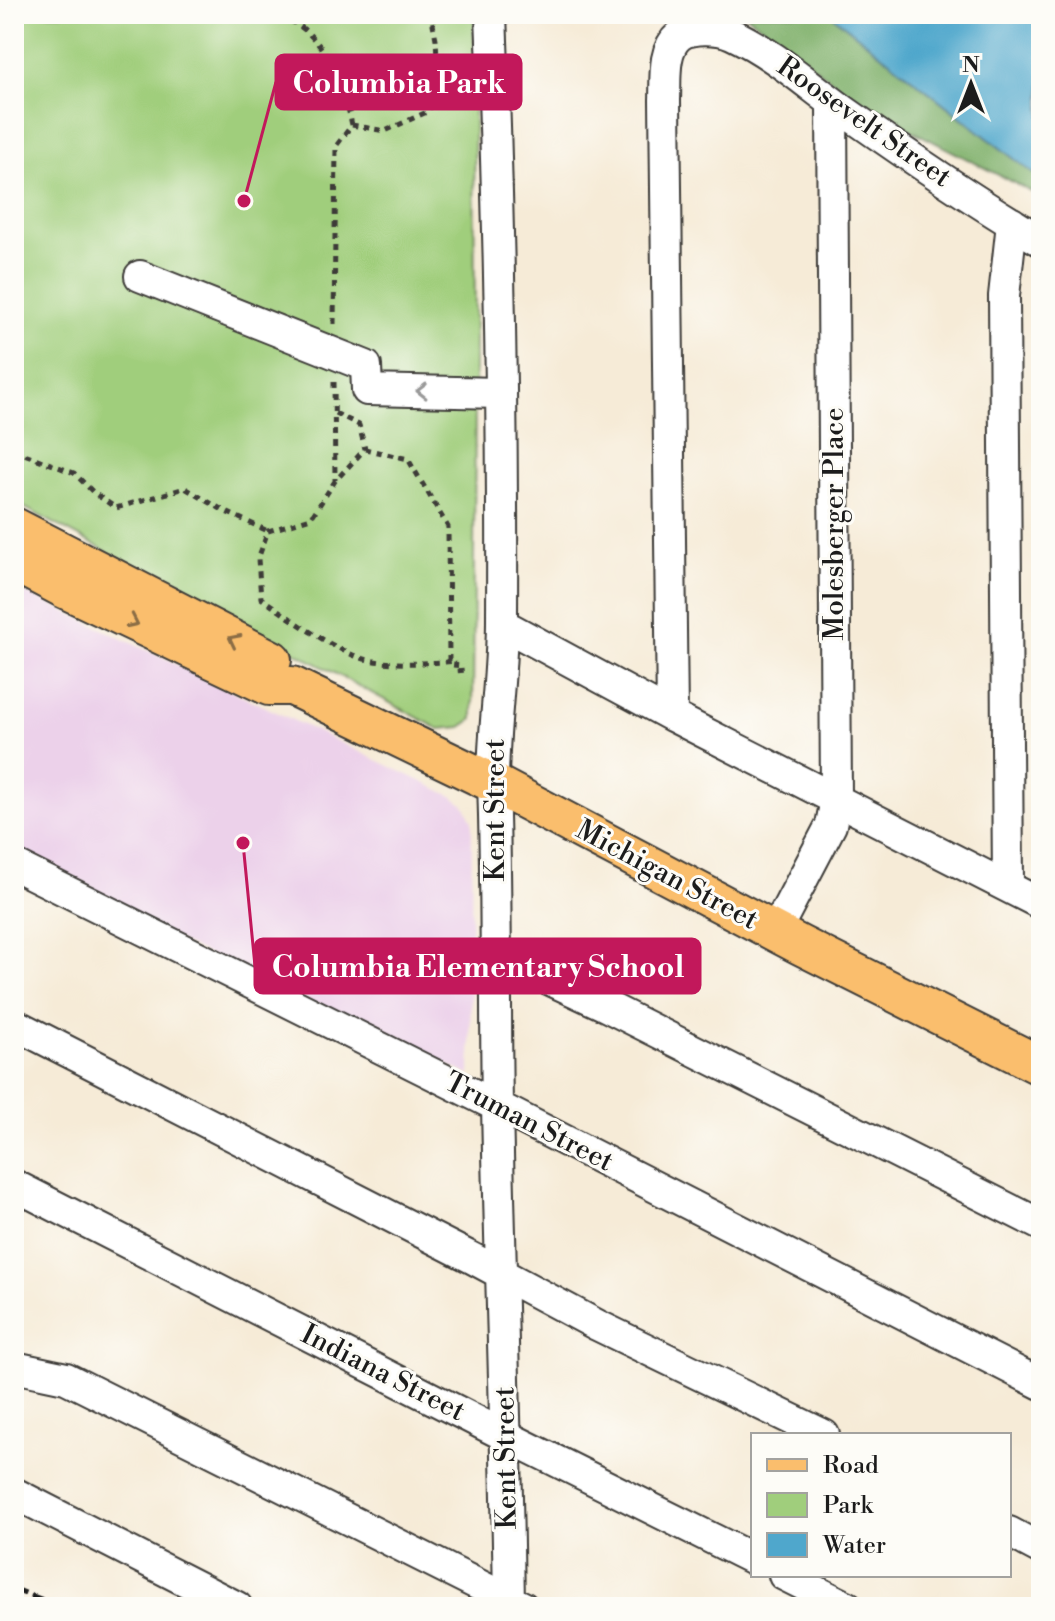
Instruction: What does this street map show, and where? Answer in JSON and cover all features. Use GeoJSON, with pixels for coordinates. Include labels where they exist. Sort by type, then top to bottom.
{"type":"FeatureCollection","features":[{"type":"Feature","properties":{"kind":"main road","name":"Michigan Street"},"geometry":{"type":"LineString","coordinates":[[14,527],[285,666],[292,686]]}},
{"type":"Feature","properties":{"kind":"main road","name":"Michigan Street"},"geometry":{"type":"LineString","coordinates":[[14,562],[269,686],[292,686],[493,783],[775,932],[1041,1066]]}},
{"type":"Feature","properties":{"kind":"street","name":"Kent Street"},"geometry":{"type":"LineString","coordinates":[[491,14],[498,179],[502,624],[493,748],[497,1106],[504,1435],[514,1605]]}},
{"type":"Feature","properties":{"kind":"street","name":"Roosevelt Street"},"geometry":{"type":"LineString","coordinates":[[672,716],[665,100],[666,63],[669,49],[678,37],[694,30],[729,32],[773,56],[927,170],[1041,241]]}},
{"type":"Feature","properties":{"kind":"street","name":"Molesberger Place"},"geometry":{"type":"LineString","coordinates":[[775,932],[831,825],[836,799],[832,102]]}},
{"type":"Feature","properties":{"kind":"street"},"geometry":{"type":"LineString","coordinates":[[1008,887],[1004,296],[1012,223]]}},
{"type":"Feature","properties":{"kind":"street"},"geometry":{"type":"LineString","coordinates":[[140,276],[366,366],[367,390],[500,393]]}},
{"type":"Feature","properties":{"kind":"street"},"geometry":{"type":"LineString","coordinates":[[502,624],[672,716],[1041,904]]}},
{"type":"Feature","properties":{"kind":"street","name":"Truman Street"},"geometry":{"type":"LineString","coordinates":[[22,873],[497,1106],[1041,1384]]}},
{"type":"Feature","properties":{"kind":"street"},"geometry":{"type":"LineString","coordinates":[[495,954],[618,1012],[1041,1225]]}},
{"type":"Feature","properties":{"kind":"street"},"geometry":{"type":"LineString","coordinates":[[14,1024],[597,1325],[820,1433]]}},
{"type":"Feature","properties":{"kind":"street","name":"Indiana Street"},"geometry":{"type":"LineString","coordinates":[[14,1185],[751,1558]]}},
{"type":"Feature","properties":{"kind":"street"},"geometry":{"type":"LineString","coordinates":[[14,1367],[66,1378],[514,1605]]}},
{"type":"Feature","properties":{"kind":"street"},"geometry":{"type":"LineString","coordinates":[[14,1493],[237,1607]]}},
{"type":"Feature","properties":{"kind":"street"},"geometry":{"type":"LineString","coordinates":[[1011,1533],[1041,1549]]}},
{"type":"Feature","properties":{"kind":"street"},"geometry":{"type":"LineString","coordinates":[[788,1577],[848,1607]]}},
{"type":"Feature","properties":{"kind":"path"},"geometry":{"type":"LineString","coordinates":[[280,14],[306,31],[329,59],[343,87],[352,125]]}},
{"type":"Feature","properties":{"kind":"path"},"geometry":{"type":"LineString","coordinates":[[352,125],[385,131],[427,112],[439,94],[436,39],[431,14]]}},
{"type":"Feature","properties":{"kind":"path"},"geometry":{"type":"LineString","coordinates":[[335,481],[336,146],[352,125]]}},
{"type":"Feature","properties":{"kind":"path"},"geometry":{"type":"LineString","coordinates":[[335,413],[359,425],[365,449]]}},
{"type":"Feature","properties":{"kind":"path"},"geometry":{"type":"LineString","coordinates":[[14,450],[74,473],[94,493],[116,508],[185,488],[226,512],[268,531],[311,518],[335,481],[365,449]]}},
{"type":"Feature","properties":{"kind":"path"},"geometry":{"type":"LineString","coordinates":[[365,449],[408,459],[448,527],[449,661]]}},
{"type":"Feature","properties":{"kind":"path"},"geometry":{"type":"LineString","coordinates":[[268,531],[258,559],[261,598],[291,619],[366,660],[396,663],[456,661],[455,671],[467,670]]}},
{"type":"Feature","properties":{"kind":"shaded area"},"geometry":{"type":"Polygon","coordinates":[[[14,587],[452,796],[464,805],[472,821],[470,1075],[14,865],[14,587]]]}},
{"type":"Feature","properties":{"kind":"green space"},"geometry":{"type":"Polygon","coordinates":[[[14,14],[474,14],[473,719],[461,727],[439,729],[14,502],[14,14]]]}},
{"type":"Feature","properties":{"kind":"green space"},"geometry":{"type":"Polygon","coordinates":[[[745,14],[830,14],[1041,180],[1041,197],[866,107],[745,14]]]}},
{"type":"Feature","properties":{"kind":"water"},"geometry":{"type":"Polygon","coordinates":[[[830,14],[1041,14],[1041,180],[830,14]]]}},
{"type":"Feature","properties":{"kind":"railway"},"geometry":{"type":"LineString","coordinates":[[14,1589],[59,1607]]}},
{"type":"Feature","properties":{"kind":"place","name":"Columbia Park"},"geometry":{"type":"Point","coordinates":[244,201]}},
{"type":"Feature","properties":{"kind":"place","name":"Columbia Elementary School"},"geometry":{"type":"Point","coordinates":[243,843]}}]}
